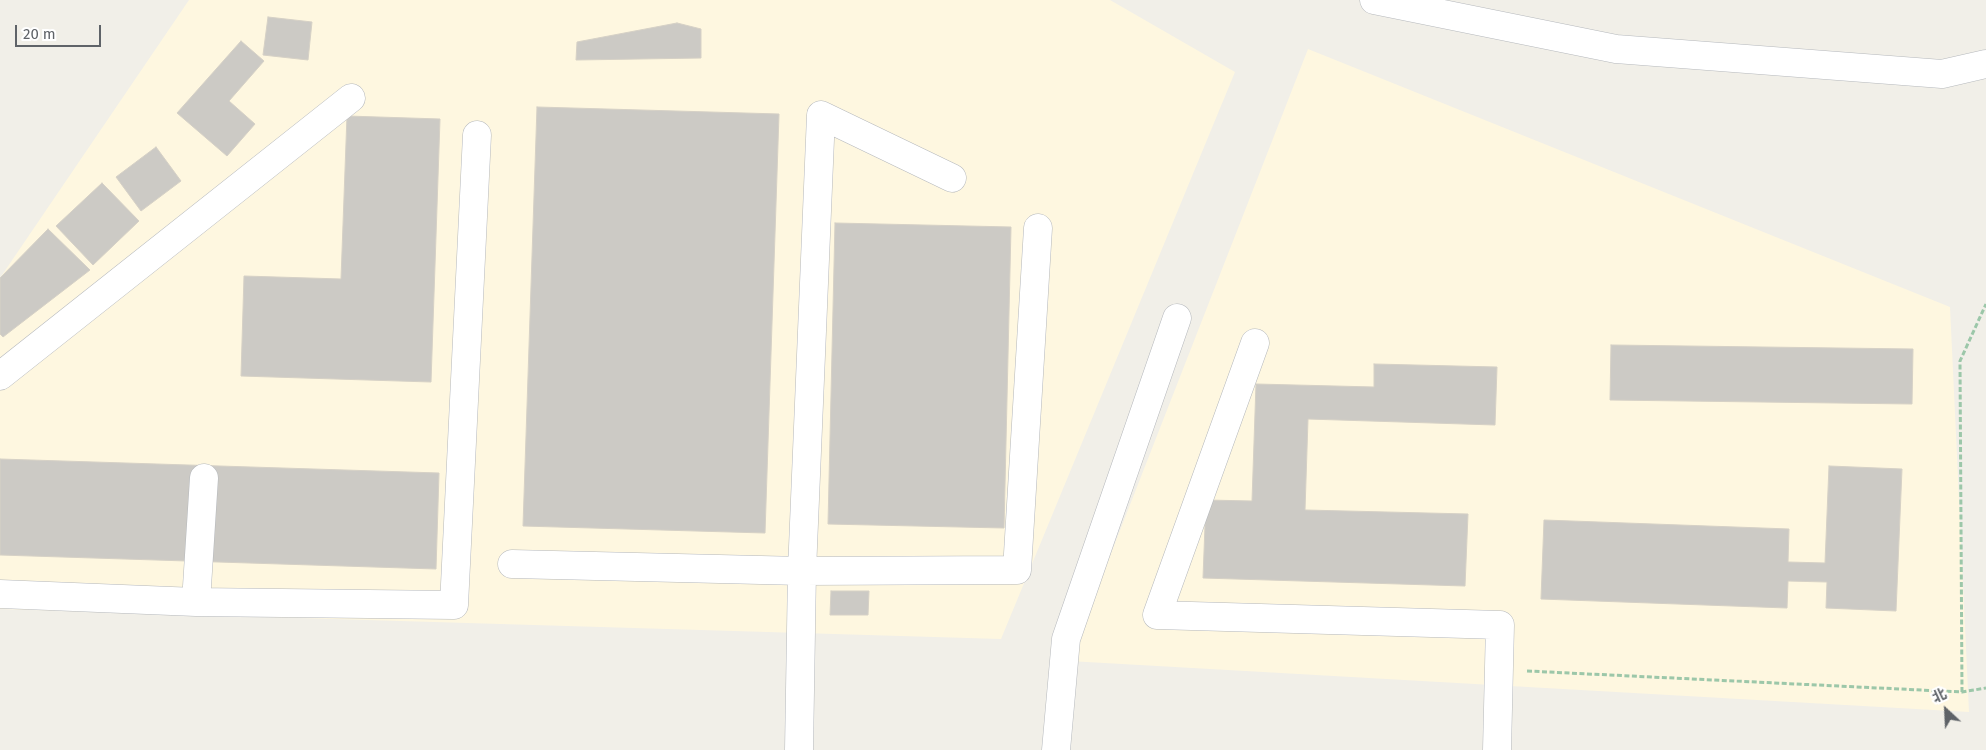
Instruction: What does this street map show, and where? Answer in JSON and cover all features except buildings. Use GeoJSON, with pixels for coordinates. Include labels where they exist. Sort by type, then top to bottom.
{"type":"FeatureCollection","features":[{"type":"Feature","properties":{"kind":"street"},"geometry":{"type":"LineString","coordinates":[[1374,0],[1616,49],[1942,74],[1986,64]]}},
{"type":"Feature","properties":{"kind":"street"},"geometry":{"type":"LineString","coordinates":[[0,376],[351,98]]}},
{"type":"Feature","properties":{"kind":"street"},"geometry":{"type":"LineString","coordinates":[[799,750],[802,571],[821,114],[952,178]]}},
{"type":"Feature","properties":{"kind":"street"},"geometry":{"type":"LineString","coordinates":[[0,594],[196,602],[454,605],[477,135]]}},
{"type":"Feature","properties":{"kind":"street"},"geometry":{"type":"LineString","coordinates":[[512,564],[802,571],[1017,570],[1038,228]]}},
{"type":"Feature","properties":{"kind":"street"},"geometry":{"type":"LineString","coordinates":[[1056,750],[1066,639],[1177,318]]}},
{"type":"Feature","properties":{"kind":"street"},"geometry":{"type":"LineString","coordinates":[[1256,343],[1157,616],[1500,625],[1497,750]]}},
{"type":"Feature","properties":{"kind":"street"},"geometry":{"type":"LineString","coordinates":[[196,602],[204,478]]}},
{"type":"Feature","properties":{"kind":"path"},"geometry":{"type":"LineString","coordinates":[[1962,692],[1960,361],[1986,304]]}},
{"type":"Feature","properties":{"kind":"path"},"geometry":{"type":"LineString","coordinates":[[1499,670],[1962,692],[1986,688]]}},
{"type":"Feature","properties":{"kind":"shaded area"},"geometry":{"type":"Polygon","coordinates":[[[189,0],[1110,0],[1235,72],[1001,639],[0,609],[0,278],[189,0]]]}},
{"type":"Feature","properties":{"kind":"shaded area"},"geometry":{"type":"Polygon","coordinates":[[[1308,49],[1950,307],[1969,712],[1069,661],[1308,49]]]}}]}
